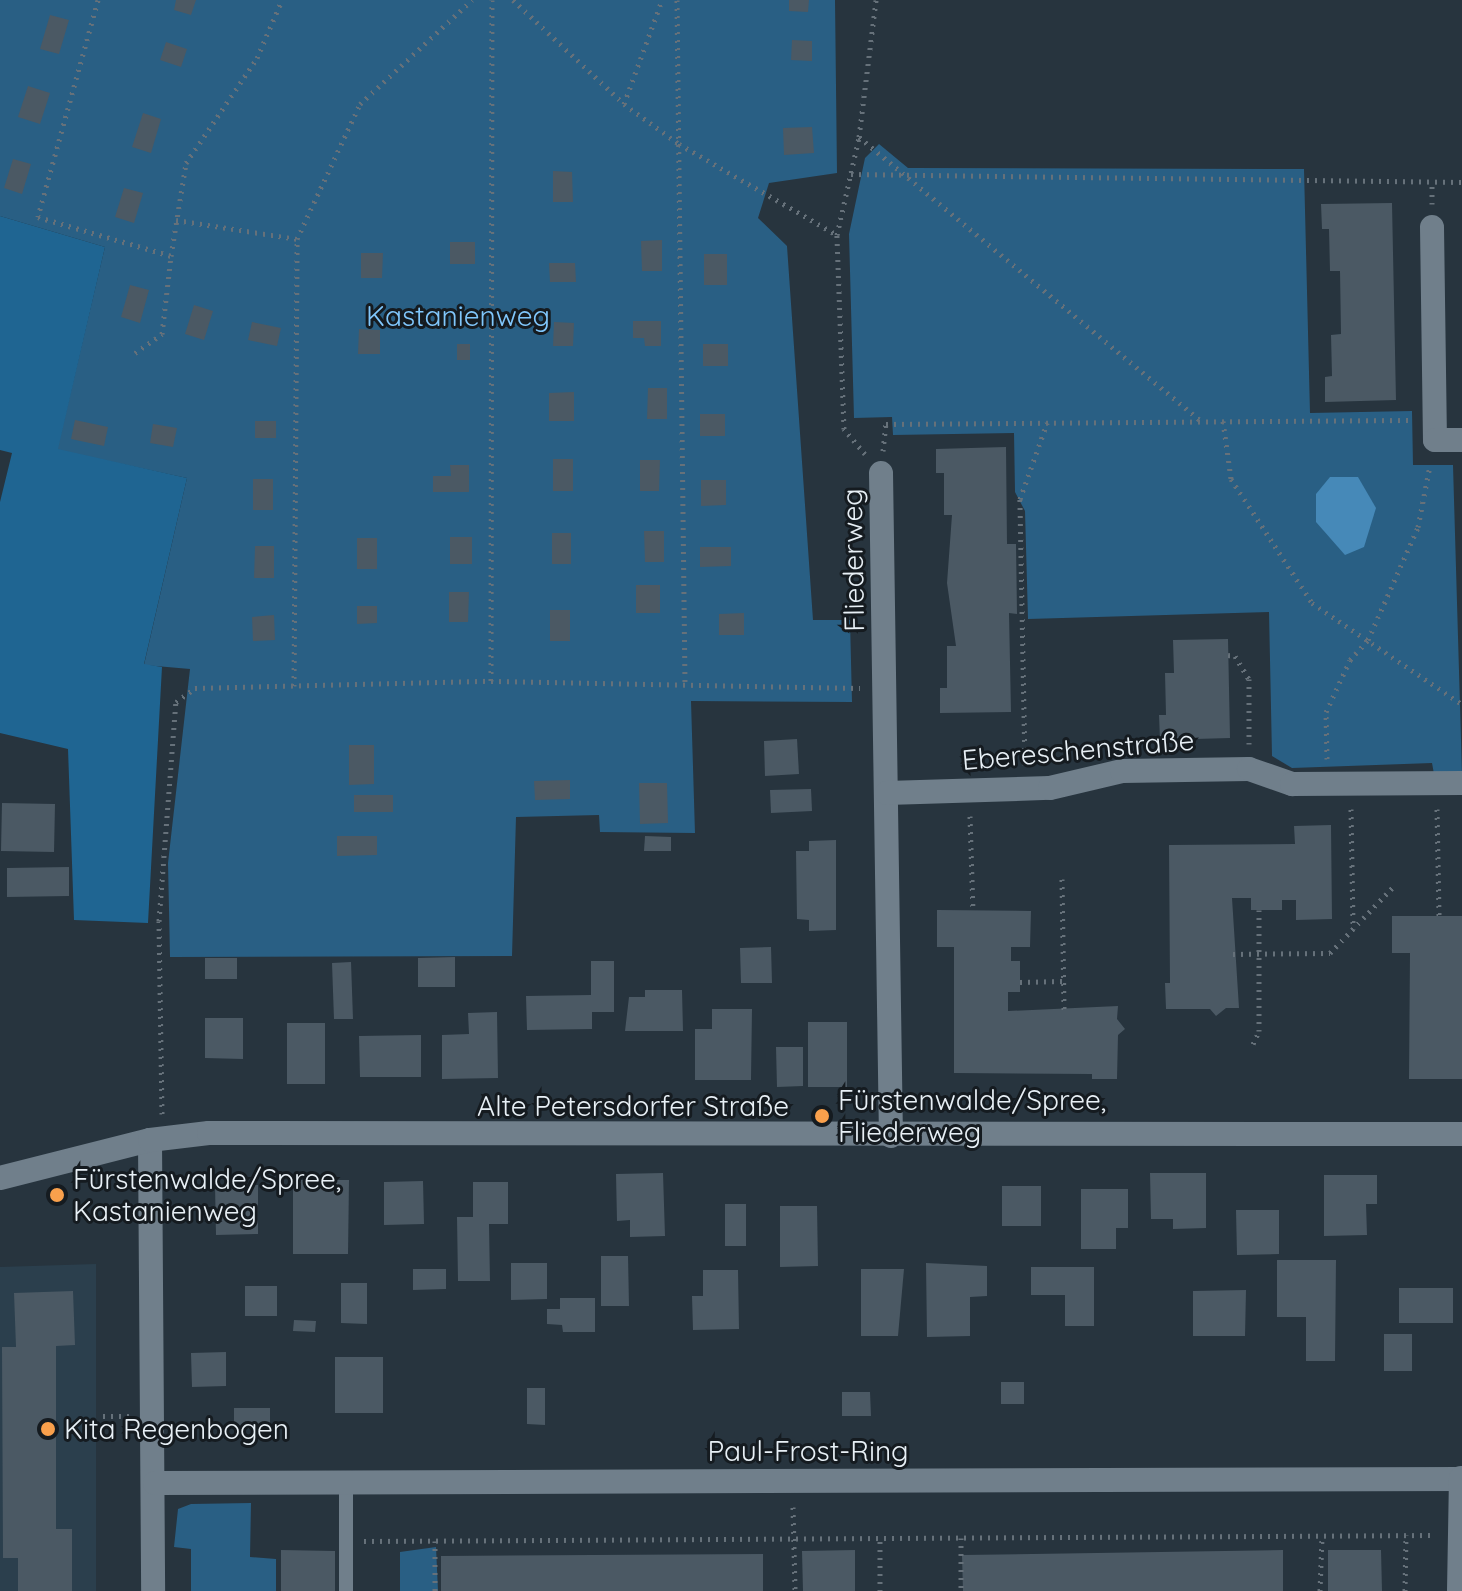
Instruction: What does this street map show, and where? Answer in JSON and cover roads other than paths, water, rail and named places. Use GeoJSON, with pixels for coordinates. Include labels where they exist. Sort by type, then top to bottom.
{"type":"FeatureCollection","features":[{"type":"Feature","properties":{"kind":"street"},"geometry":{"type":"LineString","coordinates":[[1432,227],[1435,430],[1462,440]]}},
{"type":"Feature","properties":{"kind":"street","name":"Fliederweg"},"geometry":{"type":"LineString","coordinates":[[881,473],[891,1136]]}},
{"type":"Feature","properties":{"kind":"street","name":"Ebereschenstraße"},"geometry":{"type":"LineString","coordinates":[[887,793],[1026,789],[1122,771],[1249,769],[1292,784],[1462,783]]}},
{"type":"Feature","properties":{"kind":"street","name":"Alte Petersdorfer Straße"},"geometry":{"type":"LineString","coordinates":[[0,1178],[158,1139],[209,1133],[891,1136],[1462,1134]]}},
{"type":"Feature","properties":{"kind":"street"},"geometry":{"type":"LineString","coordinates":[[153,1591],[158,1139]]}},
{"type":"Feature","properties":{"kind":"street","name":"Paul-Frost-Ring"},"geometry":{"type":"LineString","coordinates":[[155,1483],[1462,1478],[1459,1591]]}},
{"type":"Feature","properties":{"kind":"lane"},"geometry":{"type":"LineString","coordinates":[[346,1483],[346,1591]]}},
{"type":"Feature","properties":{"kind":"place","name":"Fürstenwalde/Spree, Fliederweg"},"geometry":{"type":"Point","coordinates":[822,1116]}},
{"type":"Feature","properties":{"kind":"place","name":"Fürstenwalde/Spree, Kastanienweg"},"geometry":{"type":"Point","coordinates":[57,1195]}},
{"type":"Feature","properties":{"kind":"place","name":"Kita Regenbogen"},"geometry":{"type":"Point","coordinates":[48,1429]}},
{"type":"Feature","properties":{"kind":"park label","name":"Kastanienweg"},"geometry":{"type":"Point","coordinates":[458,316]}}]}
